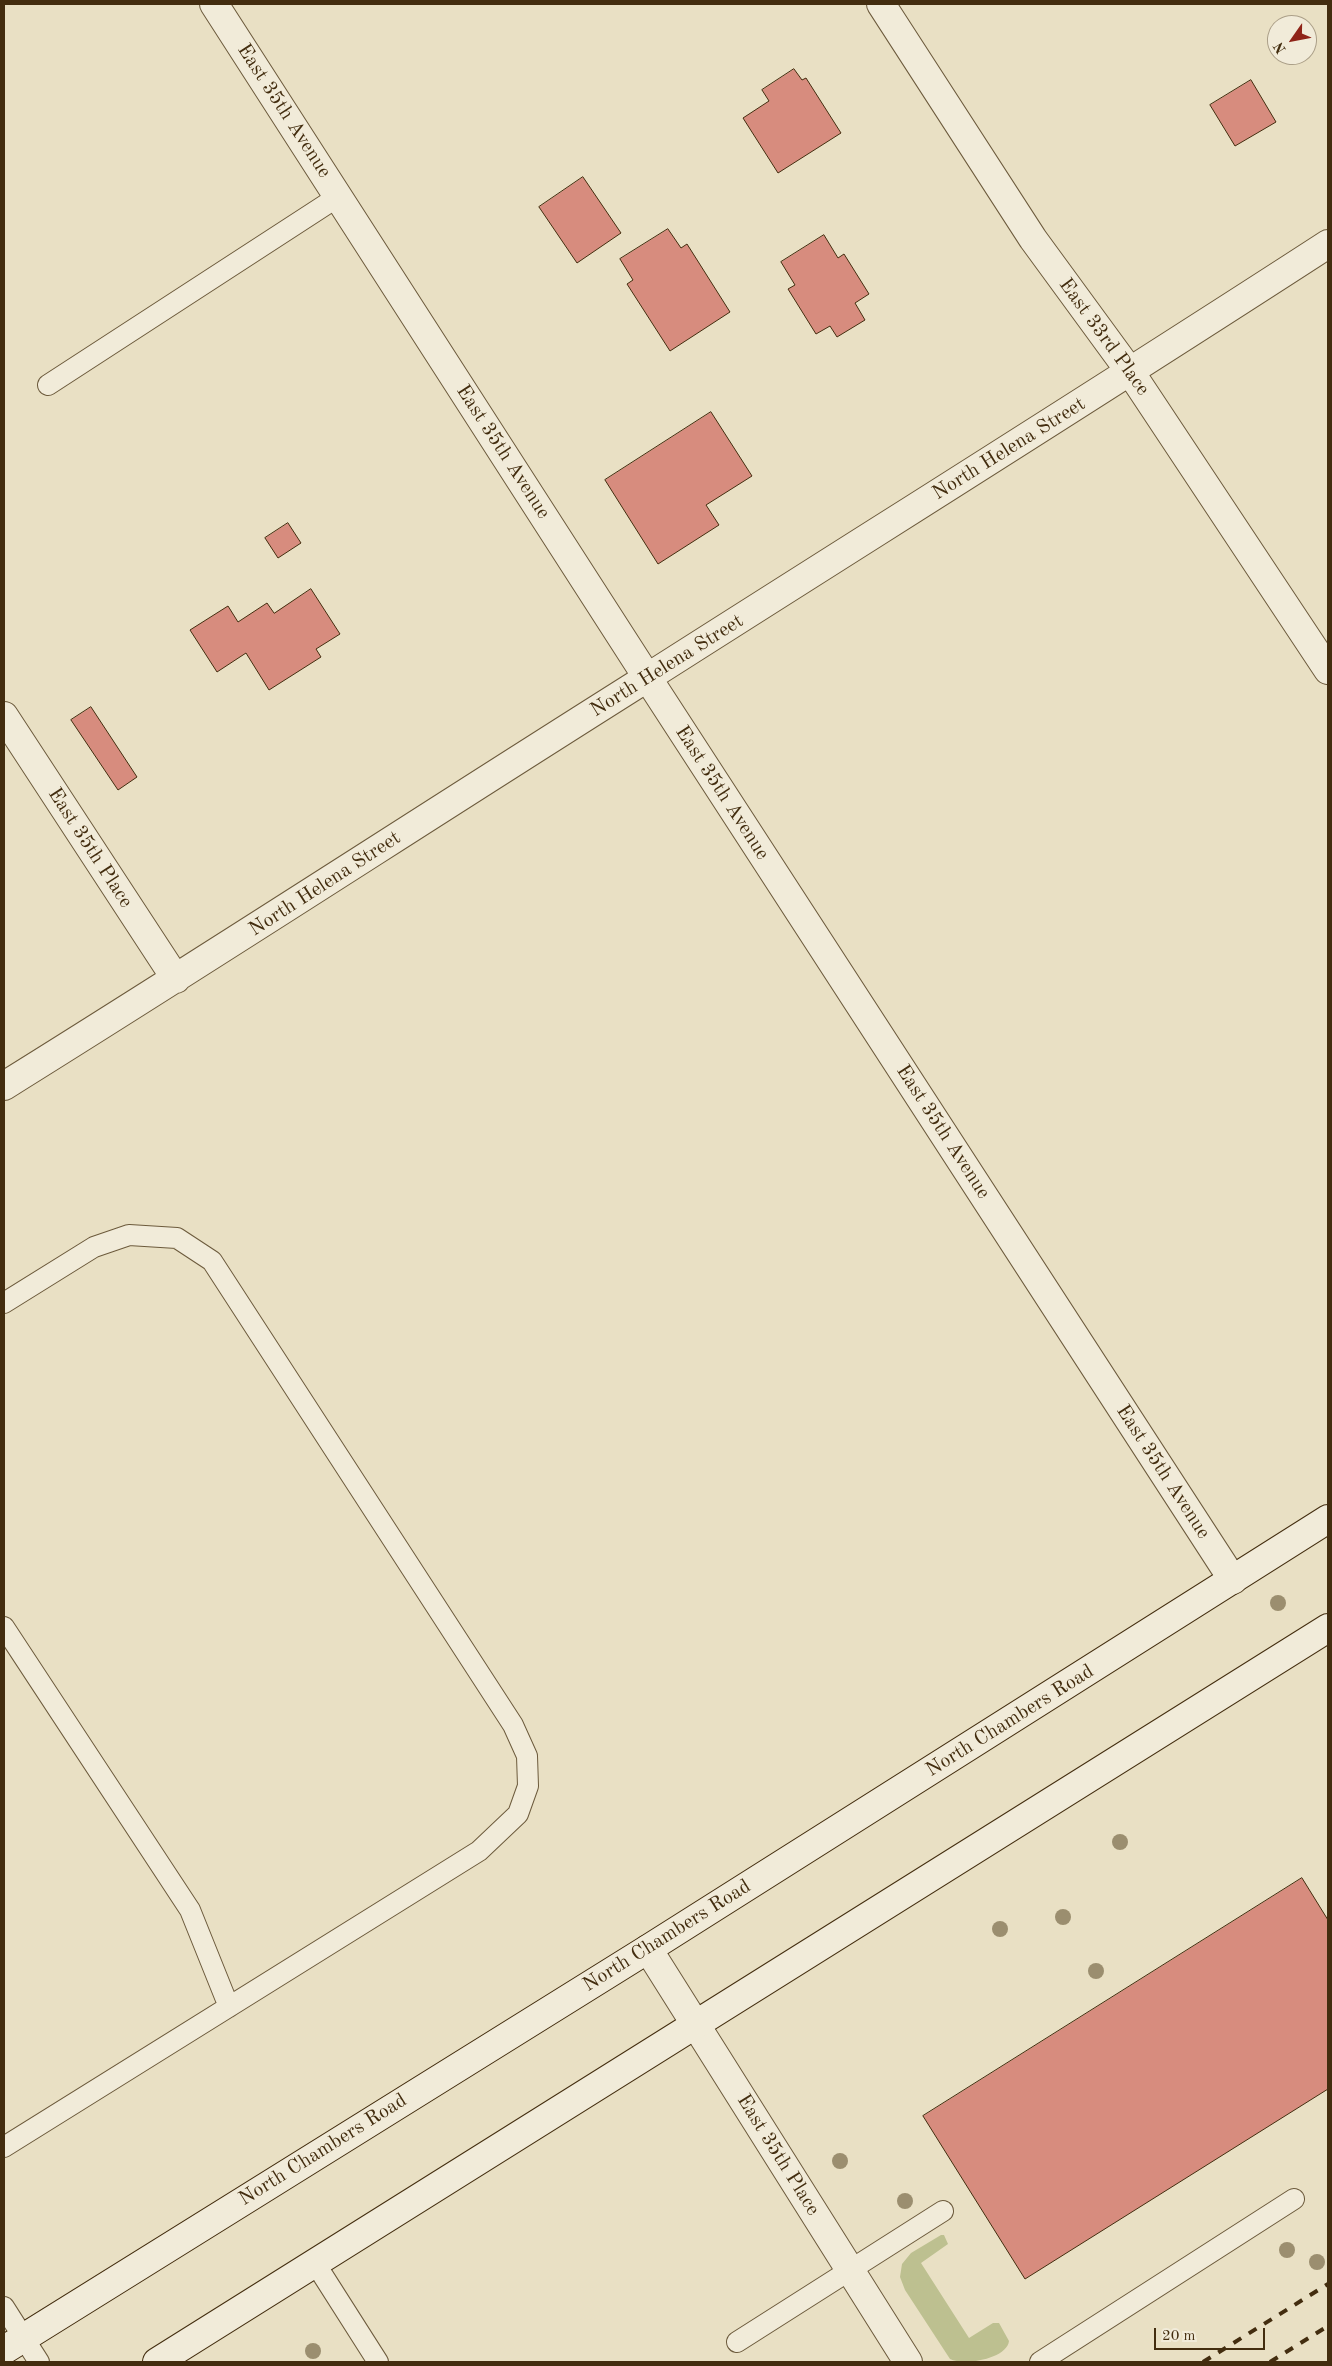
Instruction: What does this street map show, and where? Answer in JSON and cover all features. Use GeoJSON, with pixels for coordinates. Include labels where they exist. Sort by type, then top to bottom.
{"type":"FeatureCollection","features":[{"type":"Feature","properties":{"kind":"street","name":"East 35th Avenue"},"geometry":{"type":"LineString","coordinates":[[214,4],[647,678],[1233,1580]]}},
{"type":"Feature","properties":{"kind":"street","name":"East 33rd Place"},"geometry":{"type":"LineString","coordinates":[[882,4],[1033,239],[1131,372],[1328,670]]}},
{"type":"Feature","properties":{"kind":"street","name":"North Helena Street"},"geometry":{"type":"LineString","coordinates":[[4,1086],[176,979],[1131,372],[1328,244]]}},
{"type":"Feature","properties":{"kind":"street","name":"East 35th Place"},"geometry":{"type":"LineString","coordinates":[[4,716],[176,979]]}},
{"type":"Feature","properties":{"kind":"street","name":"North Chambers Road"},"geometry":{"type":"LineString","coordinates":[[14,2344],[648,1949],[1328,1519]]}},
{"type":"Feature","properties":{"kind":"street"},"geometry":{"type":"LineString","coordinates":[[157,2362],[1328,1628]]}},
{"type":"Feature","properties":{"kind":"street","name":"East 35th Place"},"geometry":{"type":"LineString","coordinates":[[648,1949],[908,2362]]}},
{"type":"Feature","properties":{"kind":"lane"},"geometry":{"type":"LineString","coordinates":[[48,385],[339,196]]}},
{"type":"Feature","properties":{"kind":"lane"},"geometry":{"type":"LineString","coordinates":[[4,1304],[94,1247],[129,1235],[177,1238],[212,1260],[513,1725],[527,1756],[528,1786],[518,1814],[479,1851],[4,2148]]}},
{"type":"Feature","properties":{"kind":"lane"},"geometry":{"type":"LineString","coordinates":[[4,1627],[190,1910],[229,2007]]}},
{"type":"Feature","properties":{"kind":"lane"},"geometry":{"type":"LineString","coordinates":[[1040,2362],[1294,2199]]}},
{"type":"Feature","properties":{"kind":"lane"},"geometry":{"type":"LineString","coordinates":[[737,2342],[943,2211]]}},
{"type":"Feature","properties":{"kind":"lane"},"geometry":{"type":"LineString","coordinates":[[315,2263],[378,2362]]}},
{"type":"Feature","properties":{"kind":"lane"},"geometry":{"type":"LineString","coordinates":[[4,2307],[14,2344],[39,2362]]}},
{"type":"Feature","properties":{"kind":"green space"},"geometry":{"type":"Polygon","coordinates":[[[944,2235],[948,2244],[921,2263],[969,2338],[993,2323],[999,2323],[1009,2341],[1001,2352],[993,2356],[965,2362],[950,2359],[905,2290],[900,2277],[902,2264],[911,2253],[944,2235]]]}},
{"type":"Feature","properties":{"kind":"building"},"geometry":{"type":"Polygon","coordinates":[[[794,69],[802,80],[806,78],[841,133],[778,173],[743,118],[769,101],[762,90],[794,69]]]}},
{"type":"Feature","properties":{"kind":"building"},"geometry":{"type":"Polygon","coordinates":[[[1251,80],[1276,122],[1235,146],[1210,105],[1251,80]]]}},
{"type":"Feature","properties":{"kind":"building"},"geometry":{"type":"Polygon","coordinates":[[[583,177],[621,233],[577,263],[539,207],[583,177]]]}},
{"type":"Feature","properties":{"kind":"building"},"geometry":{"type":"Polygon","coordinates":[[[668,229],[681,248],[687,244],[730,312],[670,351],[627,284],[633,280],[620,259],[668,229]]]}},
{"type":"Feature","properties":{"kind":"building"},"geometry":{"type":"Polygon","coordinates":[[[824,235],[838,258],[844,254],[869,294],[855,303],[865,320],[837,337],[830,326],[816,334],[788,289],[795,285],[781,262],[824,235]]]}},
{"type":"Feature","properties":{"kind":"building"},"geometry":{"type":"Polygon","coordinates":[[[711,412],[752,476],[706,505],[719,525],[658,564],[605,480],[711,412]]]}},
{"type":"Feature","properties":{"kind":"building"},"geometry":{"type":"Polygon","coordinates":[[[288,523],[301,543],[278,558],[265,538],[288,523]]]}},
{"type":"Feature","properties":{"kind":"building"},"geometry":{"type":"Polygon","coordinates":[[[311,589],[340,634],[316,649],[321,657],[269,690],[246,653],[217,672],[190,630],[228,606],[238,622],[267,603],[274,613],[311,589]]]}},
{"type":"Feature","properties":{"kind":"building"},"geometry":{"type":"Polygon","coordinates":[[[91,707],[137,777],[118,790],[71,720],[91,707]]]}},
{"type":"Feature","properties":{"kind":"building"},"geometry":{"type":"Polygon","coordinates":[[[1302,1878],[1328,1920],[1328,2089],[1025,2279],[923,2116],[1302,1878]]]}},
{"type":"Feature","properties":{"kind":"railway"},"geometry":{"type":"LineString","coordinates":[[1203,2362],[1328,2284]]}},
{"type":"Feature","properties":{"kind":"railway"},"geometry":{"type":"LineString","coordinates":[[1270,2362],[1328,2326]]}}]}
